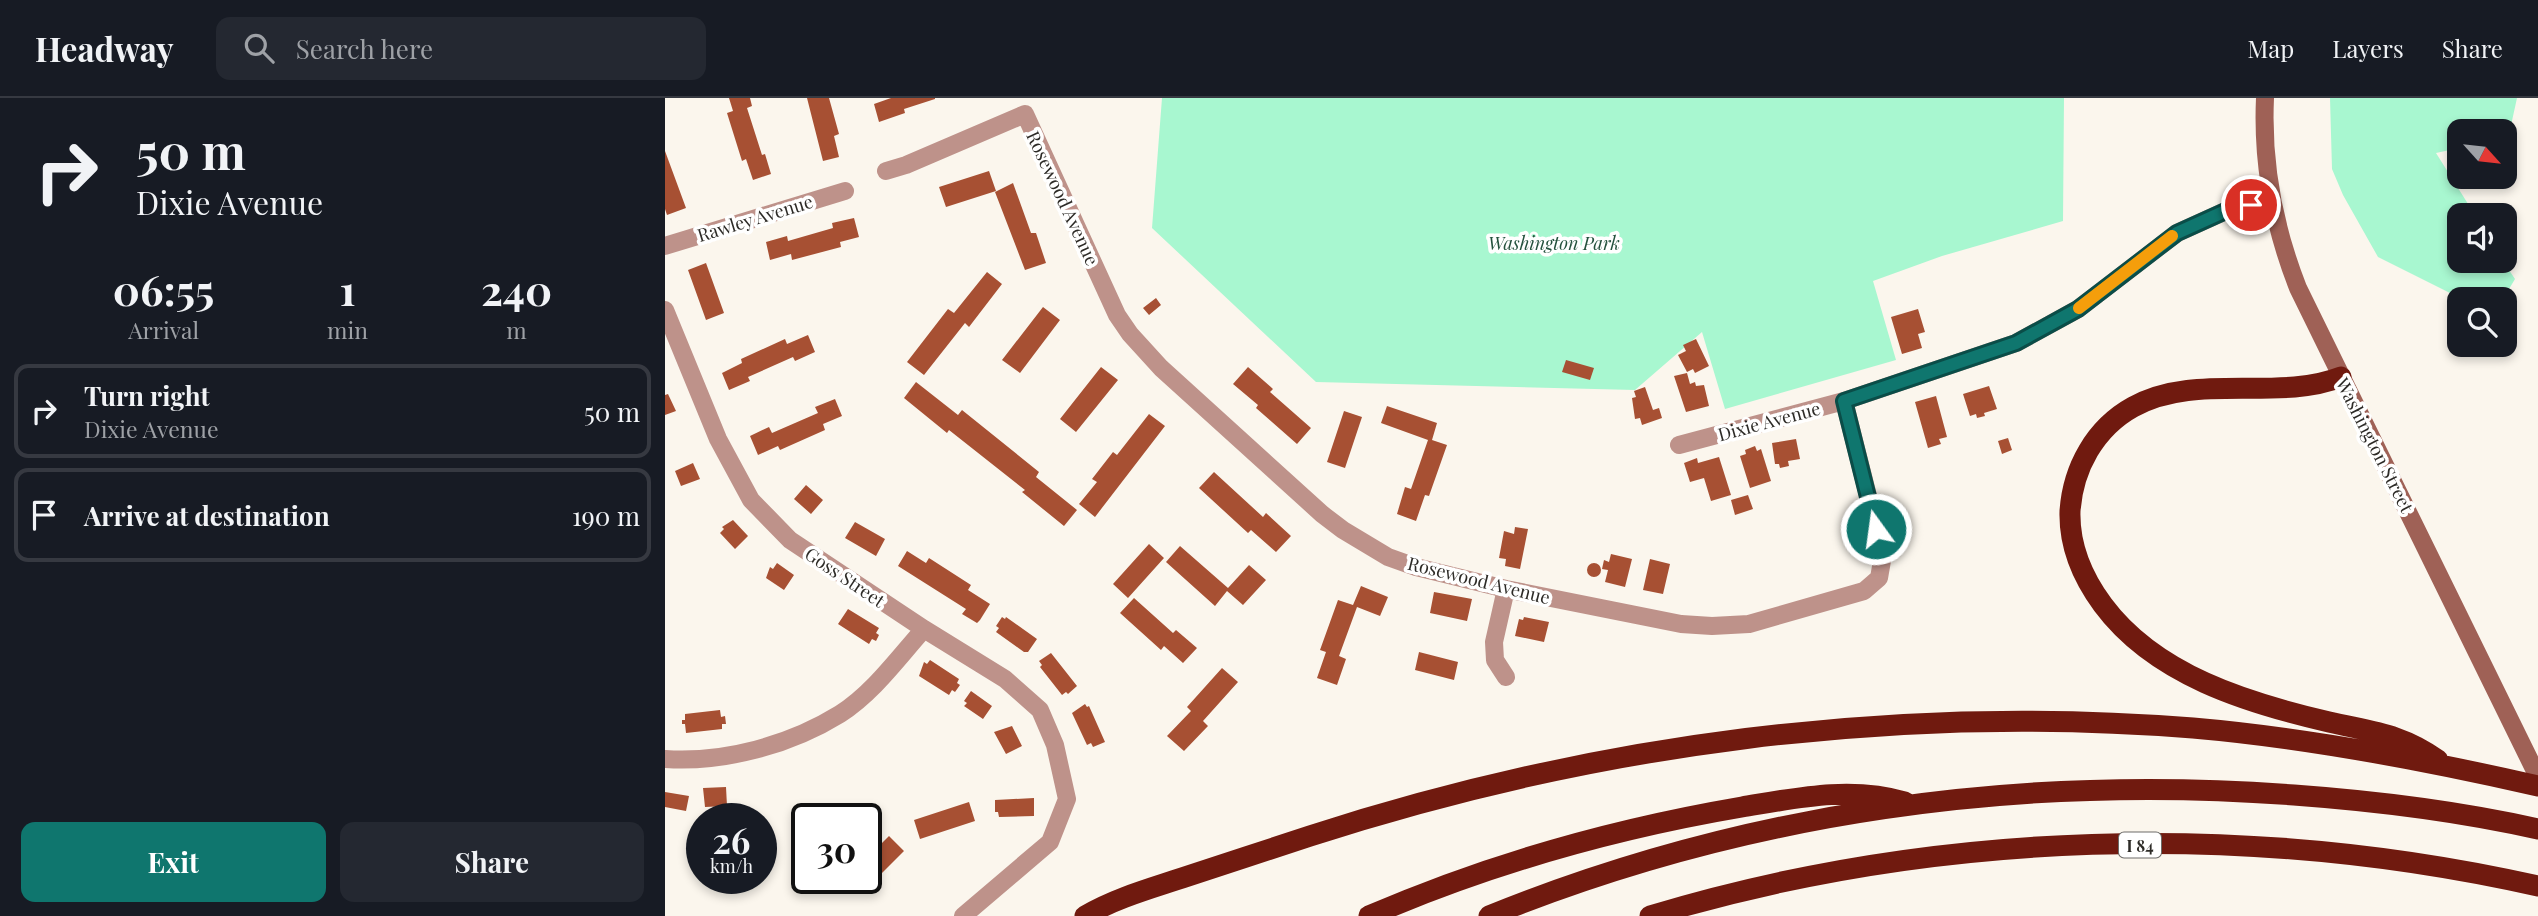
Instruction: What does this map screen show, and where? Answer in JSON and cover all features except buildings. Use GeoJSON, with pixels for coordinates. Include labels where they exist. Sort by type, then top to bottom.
{"type":"FeatureCollection","features":[{"type":"Feature","properties":{"kind":"highway"},"geometry":{"type":"LineString","coordinates":[[2341,377],[2311,385],[2177,392],[2147,400],[2127,411],[2098,437],[2078,469],[2070,514],[2074,547],[2088,583],[2107,611],[2140,643],[2179,669],[2222,690],[2258,703],[2331,723],[2399,737],[2445,765]]}},
{"type":"Feature","properties":{"kind":"highway"},"geometry":{"type":"LineString","coordinates":[[1085,916],[1128,896],[1268,849],[1442,799],[1626,757],[1804,732],[1937,722],[2122,724],[2274,737],[2445,765],[2538,786]]}},
{"type":"Feature","properties":{"kind":"highway"},"geometry":{"type":"LineString","coordinates":[[1489,916],[1590,878],[1693,846],[1794,824],[1914,804],[2055,790],[2186,789],[2347,800],[2492,819],[2538,829]]}},
{"type":"Feature","properties":{"kind":"highway"},"geometry":{"type":"LineString","coordinates":[[1369,916],[1544,852],[1652,824],[1761,804],[1845,793],[1879,795],[1914,804]]}},
{"type":"Feature","properties":{"kind":"highway","name":"I 84"},"geometry":{"type":"LineString","coordinates":[[1650,916],[1824,873],[1919,859],[2053,847],[2157,845],[2262,848],[2390,860],[2538,886]]}},
{"type":"Feature","properties":{"kind":"main road","name":"Washington Street"},"geometry":{"type":"LineString","coordinates":[[2265,98],[2265,149],[2272,200],[2289,266],[2538,777]]}},
{"type":"Feature","properties":{"kind":"street","name":"Rosewood Avenue"},"geometry":{"type":"LineString","coordinates":[[886,171],[1024,114],[1117,315],[1130,334],[1161,368],[1322,514],[1352,536],[1388,557],[1416,567],[1506,589],[1681,624],[1712,626],[1749,624],[1864,591],[1879,578],[1883,555],[1844,401]]}},
{"type":"Feature","properties":{"kind":"street","name":"Rawley Avenue"},"geometry":{"type":"LineString","coordinates":[[665,246],[845,191]]}},
{"type":"Feature","properties":{"kind":"street","name":"Dixie Avenue"},"geometry":{"type":"LineString","coordinates":[[1679,445],[1844,401],[2016,343],[2078,309],[2177,233],[2230,209],[2272,200]]}},
{"type":"Feature","properties":{"kind":"street","name":"Goss Street"},"geometry":{"type":"LineString","coordinates":[[665,310],[718,439],[751,500],[790,540],[923,629],[1005,679],[1040,710],[1055,745],[1067,799],[1050,842],[963,916]]}},
{"type":"Feature","properties":{"kind":"street"},"geometry":{"type":"LineString","coordinates":[[1506,589],[1494,642],[1495,660],[1506,677]]}},
{"type":"Feature","properties":{"kind":"street"},"geometry":{"type":"LineString","coordinates":[[665,759],[719,758],[788,740],[841,713],[877,682],[923,629]]}},
{"type":"Feature","properties":{"kind":"green space","name":"Washington Park"},"geometry":{"type":"Polygon","coordinates":[[[1162,98],[2064,98],[2063,221],[1942,256],[1873,281],[1896,360],[1725,409],[1702,332],[1635,390],[1316,382],[1152,228],[1162,98]]]}},
{"type":"Feature","properties":{"kind":"green space"},"geometry":{"type":"Polygon","coordinates":[[[2330,98],[2517,98],[2512,119],[2447,119],[2447,151],[2436,153],[2447,170],[2447,189],[2459,189],[2467,203],[2447,203],[2447,273],[2511,273],[2515,279],[2510,287],[2447,287],[2447,292],[2378,257],[2343,195],[2332,169],[2330,98]]]}},
{"type":"Feature","properties":{"kind":"slow traffic"},"geometry":{"type":"LineString","coordinates":[[2079,308],[2172,236]]}},
{"type":"Feature","properties":{"kind":"route"},"geometry":{"type":"LineString","coordinates":[[1876,529],[1844,401],[2016,343],[2078,309],[2177,233],[2230,209],[2251,205]]}}]}
